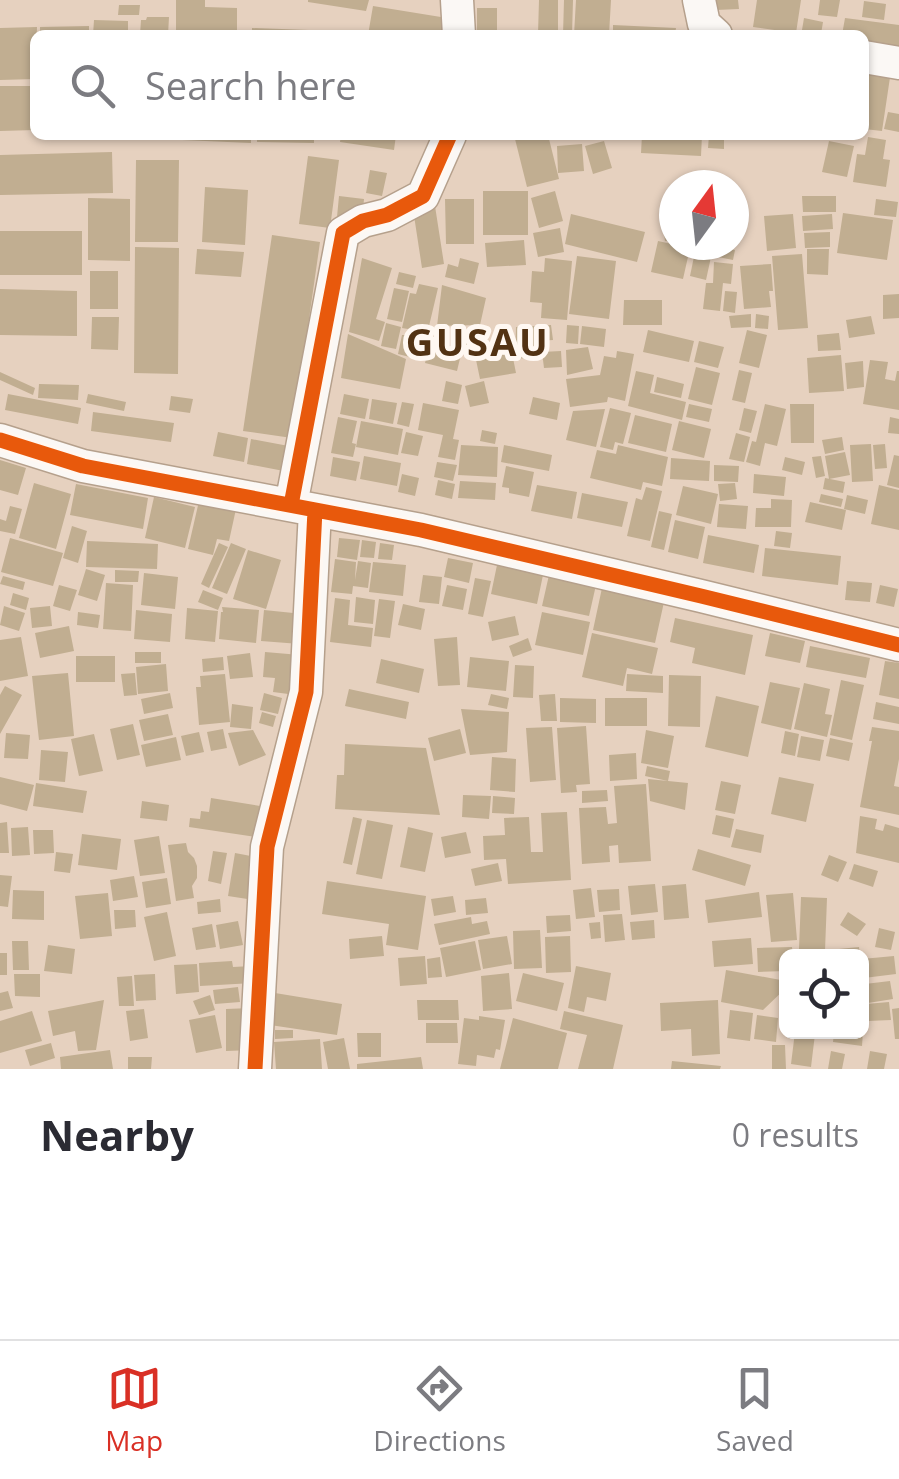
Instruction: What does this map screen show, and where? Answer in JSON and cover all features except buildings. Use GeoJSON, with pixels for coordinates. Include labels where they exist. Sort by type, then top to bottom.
{"type":"FeatureCollection","features":[{"type":"Feature","properties":{"kind":"street"},"geometry":{"type":"LineString","coordinates":[[457,0],[459,30]]}},
{"type":"Feature","properties":{"kind":"street"},"geometry":{"type":"LineString","coordinates":[[699,0],[704,24],[711,30]]}},
{"type":"Feature","properties":{"kind":"street"},"geometry":{"type":"LineString","coordinates":[[869,58],[899,62]]}},
{"type":"Feature","properties":{"kind":"street"},"geometry":{"type":"LineString","coordinates":[[255,1069],[266,847],[306,692],[303,508],[344,234],[422,196],[448,140]]}},
{"type":"Feature","properties":{"kind":"street"},"geometry":{"type":"LineString","coordinates":[[0,440],[83,466],[440,534],[899,645]]}},
{"type":"Feature","properties":{"kind":"cycle path"},"geometry":{"type":"LineString","coordinates":[[291,505],[343,233],[423,196],[448,140]]}},
{"type":"Feature","properties":{"kind":"cycle path"},"geometry":{"type":"LineString","coordinates":[[0,440],[83,466],[421,530],[899,645]]}},
{"type":"Feature","properties":{"kind":"cycle path"},"geometry":{"type":"LineString","coordinates":[[255,1069],[267,847],[306,692],[315,510]]}},
{"type":"Feature","properties":{"kind":"district","name":"GUSAU"},"geometry":{"type":"Point","coordinates":[478,343]}}]}
